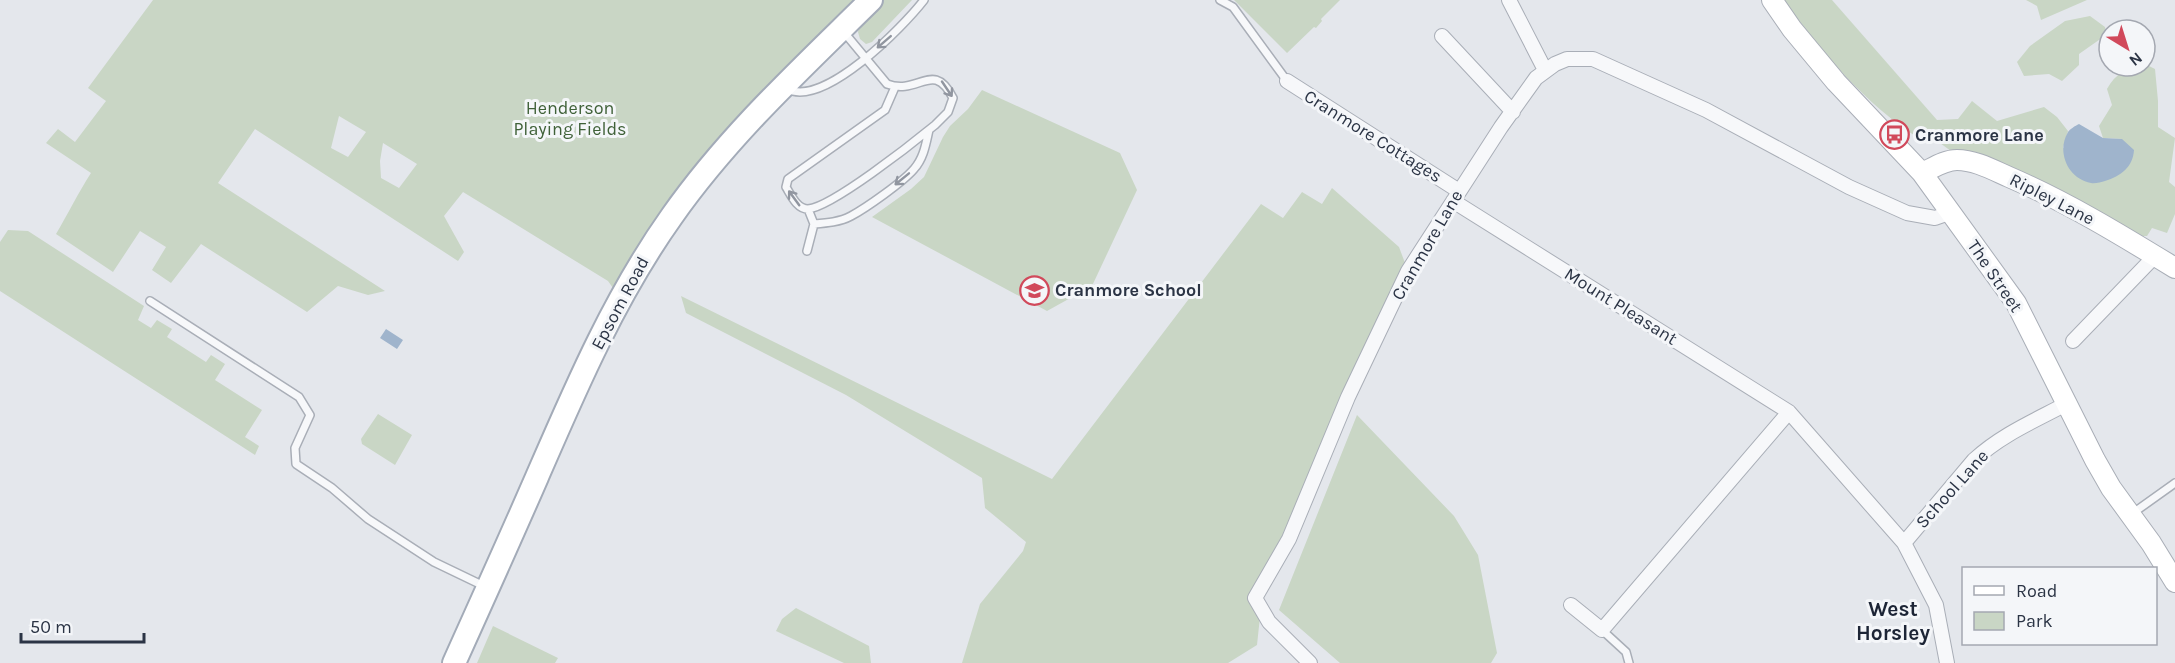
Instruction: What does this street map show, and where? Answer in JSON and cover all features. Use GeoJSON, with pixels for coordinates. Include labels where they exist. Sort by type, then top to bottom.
{"type":"FeatureCollection","features":[{"type":"Feature","properties":{"kind":"main road","name":"Epsom Road"},"geometry":{"type":"LineString","coordinates":[[454,663],[599,338],[639,266],[670,218],[705,171],[782,86],[871,0]]}},
{"type":"Feature","properties":{"kind":"street"},"geometry":{"type":"LineString","coordinates":[[1509,0],[1545,70]]}},
{"type":"Feature","properties":{"kind":"street","name":"The Street"},"geometry":{"type":"LineString","coordinates":[[1772,0],[1792,29],[1836,82],[1922,173],[2016,303],[2111,488],[2175,582]]}},
{"type":"Feature","properties":{"kind":"street"},"geometry":{"type":"LineString","coordinates":[[1442,36],[1513,112]]}},
{"type":"Feature","properties":{"kind":"street","name":"Cranmore Lane"},"geometry":{"type":"LineString","coordinates":[[1310,663],[1269,622],[1255,598],[1289,539],[1348,397],[1408,271],[1536,78],[1545,70],[1568,59],[1593,59],[1706,110],[1839,182],[1907,213],[1935,218],[1952,212]]}},
{"type":"Feature","properties":{"kind":"street","name":"Cranmore Cottages"},"geometry":{"type":"LineString","coordinates":[[1287,81],[1456,196]]}},
{"type":"Feature","properties":{"kind":"street","name":"Ripley Lane"},"geometry":{"type":"LineString","coordinates":[[1922,173],[1954,160],[1965,160],[1982,165],[2059,200],[2175,268]]}},
{"type":"Feature","properties":{"kind":"street","name":"Mount Pleasant"},"geometry":{"type":"LineString","coordinates":[[1456,196],[1789,412],[1904,543],[1936,605],[1944,662]]}},
{"type":"Feature","properties":{"kind":"street"},"geometry":{"type":"LineString","coordinates":[[2073,341],[2155,256]]}},
{"type":"Feature","properties":{"kind":"street","name":"School Lane"},"geometry":{"type":"LineString","coordinates":[[1904,543],[1984,451],[2007,435],[2066,404]]}},
{"type":"Feature","properties":{"kind":"street"},"geometry":{"type":"LineString","coordinates":[[1571,605],[1602,630],[1789,412]]}},
{"type":"Feature","properties":{"kind":"lane"},"geometry":{"type":"LineString","coordinates":[[782,86],[791,91],[815,91],[829,84],[866,58],[896,32],[924,0]]}},
{"type":"Feature","properties":{"kind":"lane"},"geometry":{"type":"LineString","coordinates":[[1220,0],[1233,7],[1287,81]]}},
{"type":"Feature","properties":{"kind":"lane"},"geometry":{"type":"LineString","coordinates":[[841,30],[887,84],[895,87],[912,86],[932,78],[942,81],[953,98],[948,112],[928,130],[836,198],[808,209],[799,206],[786,187],[788,179],[885,110],[895,87]]}},
{"type":"Feature","properties":{"kind":"lane"},"geometry":{"type":"LineString","coordinates":[[814,224],[837,222],[850,216],[898,183],[915,168],[924,153],[928,130]]}},
{"type":"Feature","properties":{"kind":"lane"},"geometry":{"type":"LineString","coordinates":[[807,251],[814,224],[808,209]]}},
{"type":"Feature","properties":{"kind":"lane"},"geometry":{"type":"LineString","coordinates":[[150,301],[299,397],[309,415],[295,448],[296,464],[332,488],[368,519],[434,562],[488,587]]}},
{"type":"Feature","properties":{"kind":"lane"},"geometry":{"type":"LineString","coordinates":[[2130,515],[2175,483]]}},
{"type":"Feature","properties":{"kind":"lane"},"geometry":{"type":"LineString","coordinates":[[1602,630],[1626,652],[1629,663]]}},
{"type":"Feature","properties":{"kind":"green space","name":"Henderson Playing Fields"},"geometry":{"type":"Polygon","coordinates":[[[153,0],[861,0],[775,80],[710,148],[676,189],[613,288],[608,281],[463,192],[444,216],[464,252],[458,261],[255,129],[218,183],[385,291],[368,295],[338,286],[307,312],[201,244],[171,283],[152,270],[166,247],[140,231],[113,272],[56,234],[91,173],[46,143],[58,129],[75,142],[106,101],[88,88],[153,0]],[[339,116],[331,148],[348,157],[366,132],[339,116]],[[383,143],[380,161],[381,178],[399,188],[417,164],[383,143]]]}},
{"type":"Feature","properties":{"kind":"green space"},"geometry":{"type":"Polygon","coordinates":[[[884,0],[912,0],[872,42],[866,44],[860,39],[858,32],[861,22],[884,0]]]}},
{"type":"Feature","properties":{"kind":"green space"},"geometry":{"type":"Polygon","coordinates":[[[1234,0],[1340,0],[1321,19],[1322,21],[1316,28],[1314,27],[1287,53],[1234,0]]]}},
{"type":"Feature","properties":{"kind":"green space"},"geometry":{"type":"Polygon","coordinates":[[[1784,0],[1832,0],[1937,120],[1958,119],[1972,101],[1997,121],[2044,107],[2057,117],[2068,131],[2063,148],[2122,139],[2103,138],[2099,126],[2112,105],[2107,89],[2115,78],[2156,78],[2158,127],[2175,138],[2169,182],[2175,187],[2175,214],[2167,233],[2152,228],[2147,236],[2132,236],[1951,151],[1933,138],[1920,139],[1863,94],[1814,39],[1784,0]]]}},
{"type":"Feature","properties":{"kind":"green space"},"geometry":{"type":"Polygon","coordinates":[[[2026,0],[2087,0],[2041,20],[2037,6],[2026,0]]]}},
{"type":"Feature","properties":{"kind":"green space"},"geometry":{"type":"Polygon","coordinates":[[[2090,16],[2097,21],[2097,41],[2079,54],[2079,65],[2062,81],[2049,74],[2024,76],[2017,62],[2030,46],[2065,21],[2090,16]]]}},
{"type":"Feature","properties":{"kind":"green space"},"geometry":{"type":"Polygon","coordinates":[[[982,90],[1120,153],[1137,190],[1092,286],[1047,311],[872,217],[924,177],[950,126],[968,109],[982,90]]]}},
{"type":"Feature","properties":{"kind":"green space"},"geometry":{"type":"Polygon","coordinates":[[[1332,188],[1399,247],[1408,271],[1264,579],[1257,645],[1228,663],[962,663],[980,604],[1023,551],[1026,542],[985,508],[982,478],[846,395],[686,313],[681,296],[1052,479],[1261,204],[1283,218],[1302,192],[1322,204],[1332,188]]]}},
{"type":"Feature","properties":{"kind":"green space"},"geometry":{"type":"Polygon","coordinates":[[[8,230],[28,231],[144,306],[138,320],[151,328],[157,320],[172,329],[167,337],[206,362],[211,355],[225,364],[215,380],[262,410],[245,437],[259,446],[255,455],[0,291],[0,242],[8,230]]]}},
{"type":"Feature","properties":{"kind":"green space"},"geometry":{"type":"Polygon","coordinates":[[[378,414],[412,435],[395,465],[362,444],[361,439],[378,414]]]}},
{"type":"Feature","properties":{"kind":"green space"},"geometry":{"type":"Polygon","coordinates":[[[1357,415],[1454,516],[1478,555],[1497,653],[1491,663],[1340,663],[1279,610],[1357,415]]]}},
{"type":"Feature","properties":{"kind":"green space"},"geometry":{"type":"Polygon","coordinates":[[[796,608],[869,646],[871,663],[844,663],[776,631],[782,619],[796,608]]]}},
{"type":"Feature","properties":{"kind":"green space"},"geometry":{"type":"Polygon","coordinates":[[[493,626],[558,658],[555,663],[477,663],[493,626]]]}},
{"type":"Feature","properties":{"kind":"water"},"geometry":{"type":"Polygon","coordinates":[[[2079,124],[2103,138],[2122,139],[2134,150],[2129,166],[2111,179],[2096,183],[2076,176],[2066,164],[2063,148],[2068,132],[2079,124]]]}},
{"type":"Feature","properties":{"kind":"water"},"geometry":{"type":"Polygon","coordinates":[[[386,329],[403,340],[397,349],[380,338],[386,329]]]}},
{"type":"Feature","properties":{"kind":"place","name":"Cranmore Lane"},"geometry":{"type":"Point","coordinates":[1894,135]}},
{"type":"Feature","properties":{"kind":"place","name":"Cranmore School"},"geometry":{"type":"Point","coordinates":[1034,290]}},
{"type":"Feature","properties":{"kind":"district","name":"West Horsley"},"geometry":{"type":"Point","coordinates":[1893,621]}}]}
